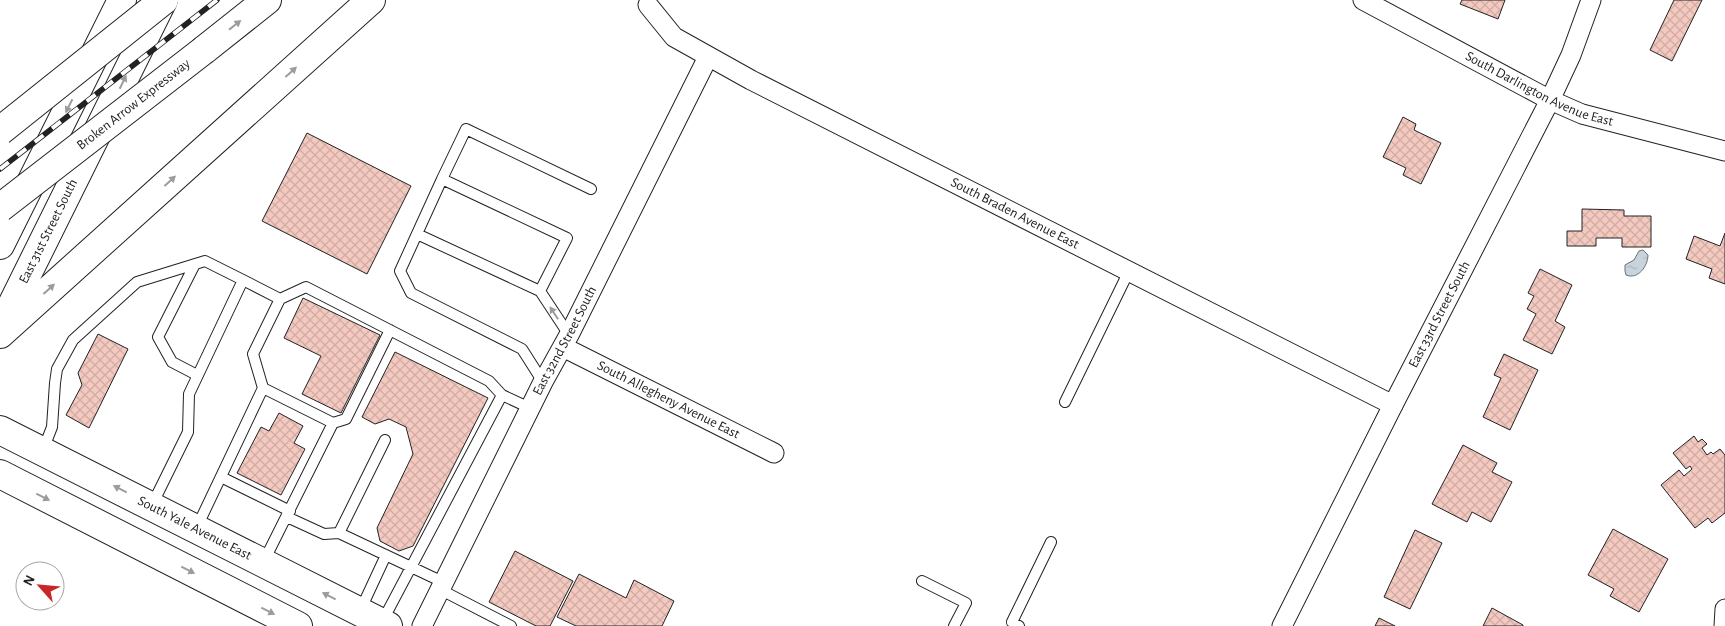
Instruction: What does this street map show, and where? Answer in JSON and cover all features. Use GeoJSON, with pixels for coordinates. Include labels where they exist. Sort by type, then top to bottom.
{"type":"FeatureCollection","features":[{"type":"Feature","properties":{"kind":"main road"},"geometry":{"type":"LineString","coordinates":[[0,245],[122,0]]}},
{"type":"Feature","properties":{"kind":"main road"},"geometry":{"type":"LineString","coordinates":[[0,131],[164,0]]}},
{"type":"Feature","properties":{"kind":"main road","name":"East 31st Street South"},"geometry":{"type":"LineString","coordinates":[[0,329],[164,0]]}},
{"type":"Feature","properties":{"kind":"main road","name":"Broken Arrow Expressway"},"geometry":{"type":"LineString","coordinates":[[0,208],[267,0]]}},
{"type":"Feature","properties":{"kind":"main road"},"geometry":{"type":"LineString","coordinates":[[0,334],[371,0]]}},
{"type":"Feature","properties":{"kind":"main road","name":"South Yale Avenue East"},"geometry":{"type":"LineString","coordinates":[[0,430],[376,620]]}},
{"type":"Feature","properties":{"kind":"main road"},"geometry":{"type":"LineString","coordinates":[[0,474],[298,626]]}},
{"type":"Feature","properties":{"kind":"street","name":"South Darlington Avenue East"},"geometry":{"type":"LineString","coordinates":[[1363,0],[1550,100],[1582,114],[1725,151]]}},
{"type":"Feature","properties":{"kind":"street","name":"East 33rd Street South"},"geometry":{"type":"LineString","coordinates":[[1282,626],[1550,100],[1591,0]]}},
{"type":"Feature","properties":{"kind":"street","name":"South Braden Avenue East"},"geometry":{"type":"LineString","coordinates":[[648,5],[674,37],[708,57],[1393,405]]}},
{"type":"Feature","properties":{"kind":"street","name":"East 32nd Street South"},"geometry":{"type":"LineString","coordinates":[[422,626],[708,57]]}},
{"type":"Feature","properties":{"kind":"street","name":"South Allegheny Avenue East"},"geometry":{"type":"LineString","coordinates":[[566,341],[774,453]]}},
{"type":"Feature","properties":{"kind":"street"},"geometry":{"type":"LineString","coordinates":[[1724,626],[1725,610]]}},
{"type":"Feature","properties":{"kind":"lane"},"geometry":{"type":"LineString","coordinates":[[543,382],[522,349],[412,292],[400,270],[466,129],[590,189]]}},
{"type":"Feature","properties":{"kind":"lane"},"geometry":{"type":"LineString","coordinates":[[442,179],[567,238],[540,291]]}},
{"type":"Feature","properties":{"kind":"lane"},"geometry":{"type":"LineString","coordinates":[[417,234],[540,291],[566,341]]}},
{"type":"Feature","properties":{"kind":"lane"},"geometry":{"type":"LineString","coordinates":[[42,451],[52,427],[57,369],[73,340],[137,282],[205,261],[280,299]]}},
{"type":"Feature","properties":{"kind":"lane"},"geometry":{"type":"LineString","coordinates":[[196,264],[158,338],[172,362],[197,375]]}},
{"type":"Feature","properties":{"kind":"lane"},"geometry":{"type":"LineString","coordinates":[[1065,402],[1129,271]]}},
{"type":"Feature","properties":{"kind":"lane"},"geometry":{"type":"LineString","coordinates":[[152,506],[188,432],[189,394],[243,280]]}},
{"type":"Feature","properties":{"kind":"lane"},"geometry":{"type":"LineString","coordinates":[[196,528],[263,388],[253,354],[280,299],[306,287],[488,381],[502,395],[530,408]]}},
{"type":"Feature","properties":{"kind":"lane"},"geometry":{"type":"LineString","coordinates":[[263,388],[333,423],[346,419],[390,330]]}},
{"type":"Feature","properties":{"kind":"lane"},"geometry":{"type":"LineString","coordinates":[[376,620],[412,567],[502,395]]}},
{"type":"Feature","properties":{"kind":"lane"},"geometry":{"type":"LineString","coordinates":[[264,562],[333,423]]}},
{"type":"Feature","properties":{"kind":"lane"},"geometry":{"type":"LineString","coordinates":[[339,533],[385,440]]}},
{"type":"Feature","properties":{"kind":"lane"},"geometry":{"type":"LineString","coordinates":[[221,477],[324,534],[339,533],[412,567],[511,626]]}},
{"type":"Feature","properties":{"kind":"lane"},"geometry":{"type":"LineString","coordinates":[[1014,625],[1051,542]]}},
{"type":"Feature","properties":{"kind":"lane"},"geometry":{"type":"LineString","coordinates":[[376,620],[386,555]]}},
{"type":"Feature","properties":{"kind":"lane"},"geometry":{"type":"LineString","coordinates":[[922,581],[966,603],[954,626]]}},
{"type":"Feature","properties":{"kind":"water"},"geometry":{"type":"Polygon","coordinates":[[[1643,250],[1648,255],[1648,259],[1642,271],[1634,276],[1626,275],[1625,265],[1634,260],[1639,251],[1643,250]]]}},
{"type":"Feature","properties":{"kind":"building"},"geometry":{"type":"Polygon","coordinates":[[[1462,0],[1505,0],[1498,19],[1460,4],[1462,0]]]}},
{"type":"Feature","properties":{"kind":"building"},"geometry":{"type":"Polygon","coordinates":[[[1674,0],[1702,0],[1672,61],[1650,50],[1674,0]]]}},
{"type":"Feature","properties":{"kind":"building"},"geometry":{"type":"Polygon","coordinates":[[[1403,117],[1416,124],[1414,130],[1441,143],[1421,184],[1403,175],[1406,168],[1383,157],[1403,117]]]}},
{"type":"Feature","properties":{"kind":"building"},"geometry":{"type":"Polygon","coordinates":[[[307,133],[411,186],[367,274],[262,221],[307,133]]]}},
{"type":"Feature","properties":{"kind":"building"},"geometry":{"type":"Polygon","coordinates":[[[1582,209],[1624,210],[1624,216],[1651,216],[1651,247],[1622,247],[1622,238],[1596,238],[1596,246],[1567,246],[1567,231],[1582,231],[1582,209]]]}},
{"type":"Feature","properties":{"kind":"building"},"geometry":{"type":"Polygon","coordinates":[[[1725,233],[1725,284],[1709,278],[1712,269],[1686,259],[1694,236],[1720,246],[1725,233]]]}},
{"type":"Feature","properties":{"kind":"building"},"geometry":{"type":"Polygon","coordinates":[[[1540,269],[1572,285],[1555,321],[1565,327],[1552,354],[1523,340],[1536,314],[1527,309],[1534,296],[1528,293],[1540,269]]]}},
{"type":"Feature","properties":{"kind":"building"},"geometry":{"type":"Polygon","coordinates":[[[303,298],[380,335],[341,413],[302,394],[321,356],[284,338],[303,298]]]}},
{"type":"Feature","properties":{"kind":"building"},"geometry":{"type":"Polygon","coordinates":[[[98,334],[128,349],[89,428],[66,415],[82,385],[78,373],[98,334]]]}},
{"type":"Feature","properties":{"kind":"building"},"geometry":{"type":"Polygon","coordinates":[[[395,352],[488,398],[413,546],[399,551],[380,541],[377,528],[413,454],[406,427],[389,419],[375,424],[362,417],[395,352]]]}},
{"type":"Feature","properties":{"kind":"building"},"geometry":{"type":"Polygon","coordinates":[[[1504,354],[1538,370],[1510,430],[1483,417],[1501,378],[1494,375],[1504,354]]]}},
{"type":"Feature","properties":{"kind":"building"},"geometry":{"type":"Polygon","coordinates":[[[279,413],[303,426],[294,443],[305,449],[281,495],[237,473],[261,427],[269,431],[279,413]]]}},
{"type":"Feature","properties":{"kind":"building"},"geometry":{"type":"Polygon","coordinates":[[[1694,436],[1698,442],[1702,439],[1707,444],[1702,448],[1707,455],[1711,452],[1713,454],[1720,449],[1725,455],[1725,513],[1712,523],[1708,518],[1695,528],[1661,485],[1679,470],[1684,476],[1692,469],[1690,466],[1686,469],[1673,453],[1694,436]]]}},
{"type":"Feature","properties":{"kind":"building"},"geometry":{"type":"Polygon","coordinates":[[[1463,445],[1497,463],[1492,472],[1512,482],[1491,522],[1472,512],[1467,522],[1432,504],[1463,445]]]}},
{"type":"Feature","properties":{"kind":"building"},"geometry":{"type":"Polygon","coordinates":[[[1613,529],[1668,559],[1639,612],[1610,596],[1614,589],[1588,575],[1613,529]]]}},
{"type":"Feature","properties":{"kind":"building"},"geometry":{"type":"Polygon","coordinates":[[[1415,530],[1442,543],[1410,609],[1384,597],[1415,530]]]}},
{"type":"Feature","properties":{"kind":"building"},"geometry":{"type":"Polygon","coordinates":[[[515,551],[573,581],[550,626],[536,626],[489,602],[515,551]]]}},
{"type":"Feature","properties":{"kind":"building"},"geometry":{"type":"Polygon","coordinates":[[[579,574],[626,598],[634,580],[674,601],[662,626],[576,626],[557,617],[579,574]]]}},
{"type":"Feature","properties":{"kind":"building"},"geometry":{"type":"Polygon","coordinates":[[[1492,608],[1523,625],[1523,626],[1483,626],[1492,608]]]}},
{"type":"Feature","properties":{"kind":"building"},"geometry":{"type":"Polygon","coordinates":[[[1379,618],[1395,626],[1375,626],[1379,618]]]}},
{"type":"Feature","properties":{"kind":"railway"},"geometry":{"type":"LineString","coordinates":[[0,169],[217,0]]}}]}
